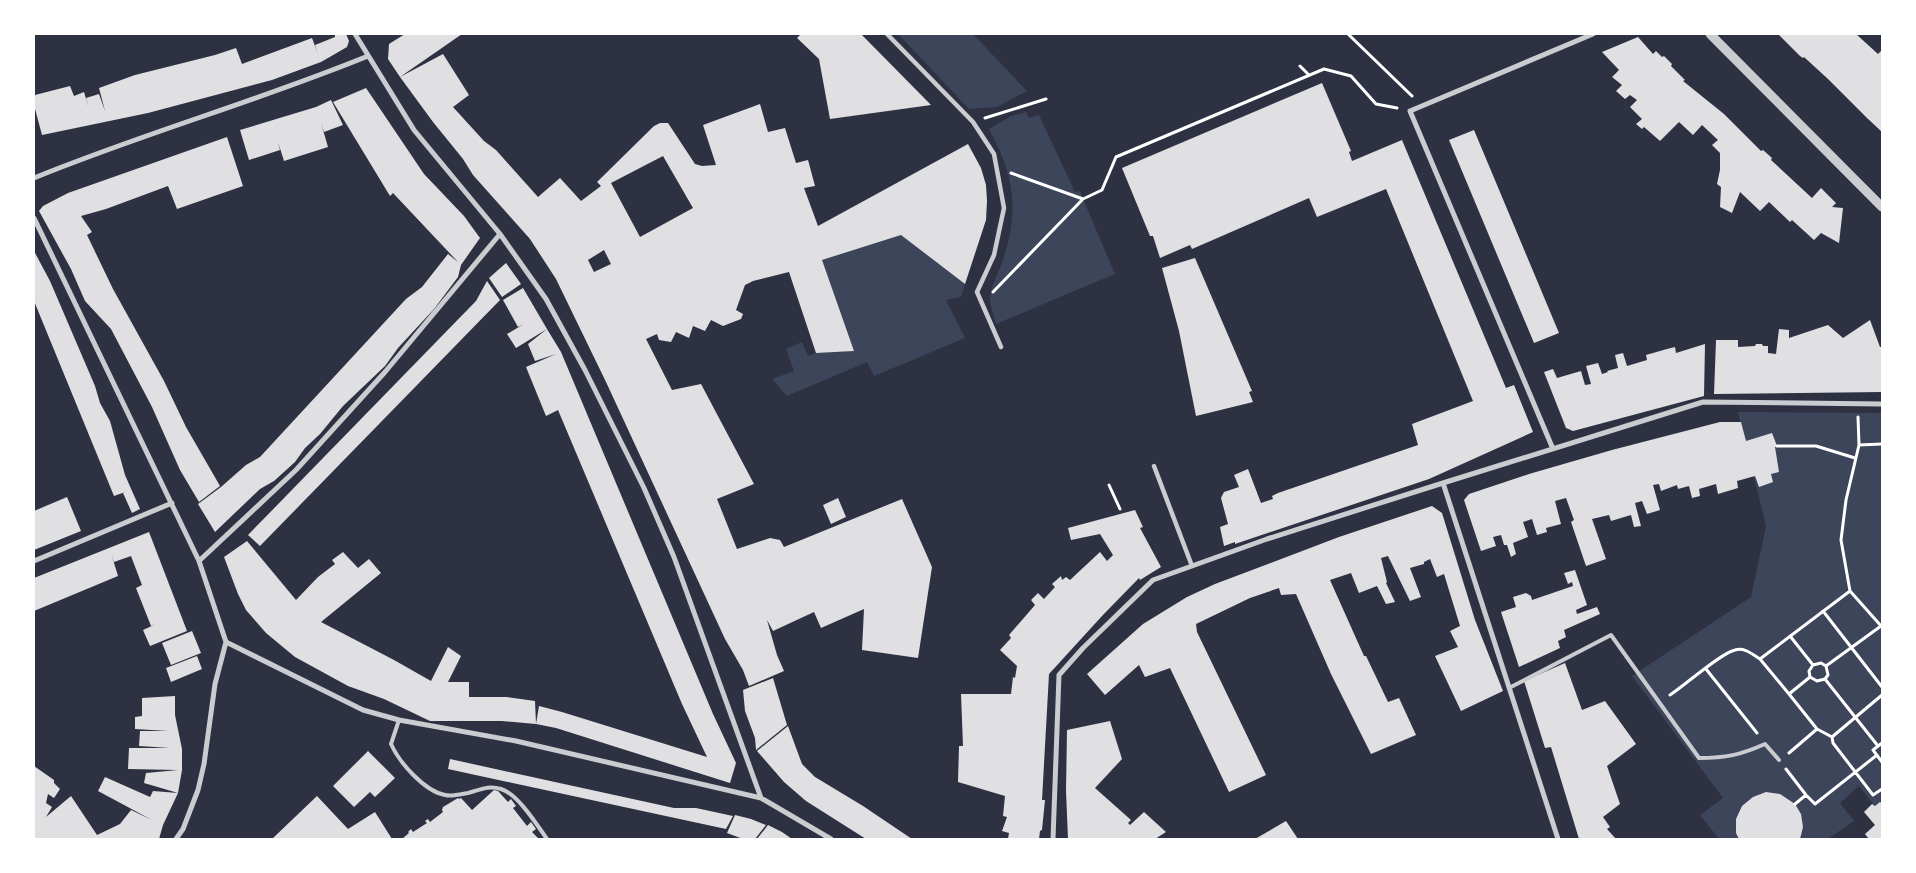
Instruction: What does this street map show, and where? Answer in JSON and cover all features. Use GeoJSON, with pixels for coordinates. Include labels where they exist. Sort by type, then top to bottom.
{"type":"FeatureCollection","features":[{"type":"Feature","properties":{"kind":"street"},"geometry":{"type":"LineString","coordinates":[[887,34],[972,122],[994,154],[1004,208],[994,255],[977,292],[1001,347]]}},
{"type":"Feature","properties":{"kind":"street"},"geometry":{"type":"LineString","coordinates":[[1553,449],[1410,111],[1593,34]]}},
{"type":"Feature","properties":{"kind":"street"},"geometry":{"type":"LineString","coordinates":[[1710,34],[1882,207]]}},
{"type":"Feature","properties":{"kind":"street"},"geometry":{"type":"LineString","coordinates":[[357,35],[414,130],[500,234],[546,299],[585,370],[644,488],[674,557],[761,798]]}},
{"type":"Feature","properties":{"kind":"street"},"geometry":{"type":"LineString","coordinates":[[34,178],[88,156],[306,81],[368,56]]}},
{"type":"Feature","properties":{"kind":"street"},"geometry":{"type":"LineString","coordinates":[[34,218],[199,561],[226,642],[215,684],[204,764],[198,790],[183,829],[176,839]]}},
{"type":"Feature","properties":{"kind":"street"},"geometry":{"type":"LineString","coordinates":[[199,561],[296,470],[385,372],[500,234]]}},
{"type":"Feature","properties":{"kind":"street"},"geometry":{"type":"LineString","coordinates":[[1052,839],[1059,675],[1153,580],[1266,540],[1442,482],[1703,402],[1882,404]]}},
{"type":"Feature","properties":{"kind":"street"},"geometry":{"type":"LineString","coordinates":[[1154,466],[1192,566]]}},
{"type":"Feature","properties":{"kind":"street"},"geometry":{"type":"LineString","coordinates":[[1442,482],[1558,839]]}},
{"type":"Feature","properties":{"kind":"street"},"geometry":{"type":"LineString","coordinates":[[34,561],[172,503]]}},
{"type":"Feature","properties":{"kind":"street"},"geometry":{"type":"LineString","coordinates":[[226,642],[364,710],[399,720],[516,741],[761,798],[831,839]]}},
{"type":"Feature","properties":{"kind":"lane"},"geometry":{"type":"LineString","coordinates":[[1509,688],[1611,634],[1699,758],[1720,758],[1744,754],[1764,744],[1779,760]]}},
{"type":"Feature","properties":{"kind":"lane"},"geometry":{"type":"LineString","coordinates":[[399,720],[391,744],[396,756],[426,787],[445,796],[466,793],[488,786],[503,789],[526,809],[547,839]]}},
{"type":"Feature","properties":{"kind":"path"},"geometry":{"type":"LineString","coordinates":[[1348,34],[1422,106]]}},
{"type":"Feature","properties":{"kind":"path"},"geometry":{"type":"LineString","coordinates":[[1300,66],[1309,75]]}},
{"type":"Feature","properties":{"kind":"path"},"geometry":{"type":"LineString","coordinates":[[982,304],[1083,199],[1102,190],[1116,157],[1324,69],[1351,76],[1376,104],[1410,111]]}},
{"type":"Feature","properties":{"kind":"path"},"geometry":{"type":"LineString","coordinates":[[972,122],[1046,98]]}},
{"type":"Feature","properties":{"kind":"path"},"geometry":{"type":"LineString","coordinates":[[996,168],[1083,199]]}},
{"type":"Feature","properties":{"kind":"path"},"geometry":{"type":"LineString","coordinates":[[1826,666],[1882,626],[1850,591],[1841,540],[1846,500],[1859,445],[1858,404]]}},
{"type":"Feature","properties":{"kind":"path"},"geometry":{"type":"LineString","coordinates":[[1859,445],[1882,444]]}},
{"type":"Feature","properties":{"kind":"path"},"geometry":{"type":"LineString","coordinates":[[1777,446],[1816,446],[1855,458]]}},
{"type":"Feature","properties":{"kind":"path"},"geometry":{"type":"LineString","coordinates":[[1109,485],[1120,509]]}},
{"type":"Feature","properties":{"kind":"path"},"geometry":{"type":"LineString","coordinates":[[1760,659],[1850,591]]}},
{"type":"Feature","properties":{"kind":"path"},"geometry":{"type":"LineString","coordinates":[[1823,611],[1882,687]]}},
{"type":"Feature","properties":{"kind":"path"},"geometry":{"type":"LineString","coordinates":[[1790,636],[1813,665]]}},
{"type":"Feature","properties":{"kind":"path"},"geometry":{"type":"LineString","coordinates":[[1660,703],[1706,668],[1735,650],[1747,650],[1760,659],[1817,730],[1832,737]]}},
{"type":"Feature","properties":{"kind":"path"},"geometry":{"type":"LineString","coordinates":[[1821,663],[1826,666],[1828,675],[1825,679],[1817,681],[1810,677],[1813,665],[1821,663]]}},
{"type":"Feature","properties":{"kind":"path"},"geometry":{"type":"LineString","coordinates":[[1706,668],[1767,746]]}},
{"type":"Feature","properties":{"kind":"path"},"geometry":{"type":"LineString","coordinates":[[1788,694],[1810,677]]}},
{"type":"Feature","properties":{"kind":"path"},"geometry":{"type":"LineString","coordinates":[[1825,679],[1878,746]]}},
{"type":"Feature","properties":{"kind":"path"},"geometry":{"type":"LineString","coordinates":[[1832,737],[1882,695]]}},
{"type":"Feature","properties":{"kind":"path"},"geometry":{"type":"LineString","coordinates":[[1817,730],[1779,760],[1815,804],[1877,755]]}},
{"type":"Feature","properties":{"kind":"path"},"geometry":{"type":"LineString","coordinates":[[1832,737],[1833,743],[1874,795],[1882,788]]}},
{"type":"Feature","properties":{"kind":"path"},"geometry":{"type":"LineString","coordinates":[[1882,743],[1873,750],[1882,762]]}},
{"type":"Feature","properties":{"kind":"path"},"geometry":{"type":"LineString","coordinates":[[1795,804],[1806,795]]}},
{"type":"Feature","properties":{"kind":"shaded area"},"geometry":{"type":"Polygon","coordinates":[[[898,34],[973,34],[1027,91],[997,107],[969,109],[898,34]]]}},
{"type":"Feature","properties":{"kind":"shaded area"},"geometry":{"type":"Polygon","coordinates":[[[1026,112],[1029,118],[1039,115],[1075,192],[1080,191],[1115,274],[996,324],[990,304],[990,296],[1009,239],[1012,222],[1012,192],[1004,161],[989,129],[1011,116],[1026,112]]]}},
{"type":"Feature","properties":{"kind":"shaded area"},"geometry":{"type":"Polygon","coordinates":[[[901,235],[965,284],[961,297],[946,300],[965,338],[874,376],[867,362],[787,396],[772,379],[794,371],[786,349],[802,342],[808,356],[816,353],[853,351],[822,260],[901,235]]]}},
{"type":"Feature","properties":{"kind":"shaded area"},"geometry":{"type":"Polygon","coordinates":[[[1738,412],[1882,413],[1882,800],[1875,806],[1859,786],[1840,803],[1854,821],[1828,839],[1719,839],[1700,815],[1723,798],[1632,676],[1751,597],[1766,526],[1738,412]]]}},
{"type":"Feature","properties":{"kind":"building"},"geometry":{"type":"Polygon","coordinates":[[[335,34],[346,34],[349,41],[347,47],[321,62],[272,80],[148,113],[42,135],[34,105],[35,95],[70,86],[74,96],[84,92],[89,109],[86,98],[99,94],[105,111],[99,88],[135,75],[236,48],[242,64],[312,38],[318,54],[315,45],[335,37],[335,34]]]}},
{"type":"Feature","properties":{"kind":"building"},"geometry":{"type":"Polygon","coordinates":[[[405,34],[462,34],[400,77],[388,59],[389,44],[405,34]]]}},
{"type":"Feature","properties":{"kind":"building"},"geometry":{"type":"Polygon","coordinates":[[[801,34],[861,34],[931,105],[830,119],[819,59],[797,38],[801,34]]]}},
{"type":"Feature","properties":{"kind":"building"},"geometry":{"type":"Polygon","coordinates":[[[1778,34],[1856,34],[1878,54],[1882,50],[1882,132],[1828,79],[1804,57],[1800,56],[1778,34]]]}},
{"type":"Feature","properties":{"kind":"building"},"geometry":{"type":"Polygon","coordinates":[[[1638,37],[1653,54],[1656,51],[1662,57],[1664,56],[1685,80],[1683,81],[1724,114],[1812,198],[1821,188],[1836,203],[1832,207],[1843,208],[1839,243],[1821,233],[1814,240],[1792,220],[1790,222],[1769,202],[1760,211],[1740,192],[1732,213],[1720,207],[1721,187],[1717,184],[1720,170],[1720,153],[1712,145],[1718,140],[1702,125],[1693,135],[1679,122],[1660,141],[1644,127],[1642,129],[1636,124],[1642,119],[1630,107],[1637,100],[1630,95],[1625,99],[1616,91],[1622,85],[1612,77],[1619,70],[1602,52],[1638,37]]]}},
{"type":"Feature","properties":{"kind":"building"},"geometry":{"type":"Polygon","coordinates":[[[443,54],[469,95],[453,107],[484,141],[496,150],[538,197],[560,178],[581,201],[601,186],[597,182],[654,126],[660,123],[668,123],[695,164],[702,166],[716,165],[703,125],[760,104],[768,132],[785,128],[796,163],[808,160],[815,186],[804,188],[818,226],[968,144],[981,168],[986,185],[987,201],[986,220],[965,284],[901,235],[822,260],[854,351],[816,353],[789,272],[753,281],[745,285],[736,310],[743,314],[741,319],[723,326],[711,320],[705,331],[693,326],[689,338],[676,332],[671,342],[659,340],[657,334],[646,339],[672,390],[701,384],[754,484],[717,499],[737,549],[770,538],[780,540],[784,547],[902,499],[932,567],[918,658],[862,650],[864,609],[821,628],[814,612],[773,631],[767,620],[777,655],[784,671],[749,686],[743,670],[725,639],[556,279],[530,239],[473,175],[463,159],[400,77],[443,54]],[[663,156],[611,183],[640,237],[693,208],[663,156]],[[604,250],[588,260],[594,272],[611,264],[604,250]]]}},
{"type":"Feature","properties":{"kind":"building"},"geometry":{"type":"Polygon","coordinates":[[[1322,83],[1351,151],[1349,152],[1352,161],[1402,140],[1506,388],[1514,385],[1533,432],[1429,479],[1235,544],[1235,542],[1224,546],[1220,527],[1228,524],[1221,498],[1224,492],[1239,487],[1234,475],[1248,469],[1261,503],[1273,499],[1272,496],[1278,493],[1418,445],[1412,424],[1473,401],[1386,189],[1317,217],[1309,198],[1192,249],[1190,245],[1160,258],[1153,236],[1150,236],[1122,168],[1322,83]]]}},
{"type":"Feature","properties":{"kind":"building"},"geometry":{"type":"Polygon","coordinates":[[[366,88],[424,174],[464,216],[480,238],[461,265],[458,277],[434,309],[398,348],[385,366],[343,406],[320,434],[305,448],[295,462],[274,481],[260,489],[215,532],[198,504],[246,465],[260,457],[406,299],[422,287],[448,254],[458,262],[393,193],[390,196],[333,102],[366,88]]]}},
{"type":"Feature","properties":{"kind":"building"},"geometry":{"type":"Polygon","coordinates":[[[331,100],[343,125],[324,132],[321,123],[328,147],[284,161],[278,142],[280,150],[249,160],[240,130],[316,107],[331,100]]]}},
{"type":"Feature","properties":{"kind":"building"},"geometry":{"type":"Polygon","coordinates":[[[1474,130],[1559,333],[1534,343],[1449,140],[1474,130]]]}},
{"type":"Feature","properties":{"kind":"building"},"geometry":{"type":"Polygon","coordinates":[[[227,137],[243,186],[177,209],[168,186],[106,209],[81,216],[92,232],[87,235],[113,289],[164,381],[186,427],[220,486],[199,502],[180,470],[152,407],[111,329],[85,301],[71,269],[39,211],[43,206],[68,193],[227,137]]]}},
{"type":"Feature","properties":{"kind":"building"},"geometry":{"type":"Polygon","coordinates":[[[34,251],[50,281],[95,386],[100,403],[110,421],[125,475],[140,509],[132,513],[123,493],[128,491],[114,496],[34,301],[34,251]]]}},
{"type":"Feature","properties":{"kind":"building"},"geometry":{"type":"Polygon","coordinates":[[[1195,258],[1252,391],[1249,392],[1253,402],[1196,416],[1179,331],[1162,268],[1195,258]]]}},
{"type":"Feature","properties":{"kind":"building"},"geometry":{"type":"Polygon","coordinates":[[[506,263],[521,284],[502,297],[489,278],[506,263]]]}},
{"type":"Feature","properties":{"kind":"building"},"geometry":{"type":"Polygon","coordinates":[[[487,281],[500,300],[260,546],[248,535],[476,301],[487,281]]]}},
{"type":"Feature","properties":{"kind":"building"},"geometry":{"type":"Polygon","coordinates":[[[523,288],[547,329],[516,348],[507,334],[524,324],[518,327],[503,300],[523,288]]]}},
{"type":"Feature","properties":{"kind":"building"},"geometry":{"type":"Polygon","coordinates":[[[1870,320],[1880,347],[1882,347],[1882,392],[1714,394],[1716,340],[1738,340],[1738,347],[1762,344],[1763,346],[1768,346],[1768,353],[1776,354],[1779,329],[1789,330],[1789,338],[1828,325],[1843,338],[1870,320]]]}},
{"type":"Feature","properties":{"kind":"building"},"geometry":{"type":"Polygon","coordinates":[[[547,329],[561,352],[713,714],[736,763],[730,783],[556,728],[536,724],[539,706],[707,757],[682,704],[558,410],[546,416],[526,367],[556,354],[535,361],[528,344],[547,329]]]}},
{"type":"Feature","properties":{"kind":"building"},"geometry":{"type":"Polygon","coordinates":[[[1705,344],[1704,396],[1573,431],[1566,428],[1544,372],[1553,369],[1557,378],[1581,371],[1585,385],[1591,384],[1586,366],[1598,363],[1602,374],[1608,372],[1618,368],[1615,355],[1623,353],[1627,366],[1647,360],[1646,355],[1667,349],[1675,347],[1676,353],[1705,344]]]}},
{"type":"Feature","properties":{"kind":"building"},"geometry":{"type":"Polygon","coordinates":[[[1720,422],[1741,422],[1746,441],[1772,433],[1777,446],[1775,447],[1779,472],[1771,474],[1773,482],[1759,487],[1755,476],[1737,481],[1738,488],[1718,494],[1716,484],[1699,489],[1700,496],[1692,498],[1689,486],[1678,489],[1677,485],[1661,491],[1659,484],[1653,485],[1660,510],[1647,514],[1642,501],[1635,503],[1641,526],[1634,527],[1631,515],[1611,521],[1609,515],[1592,519],[1606,559],[1586,566],[1571,522],[1574,520],[1566,498],[1555,501],[1561,524],[1546,528],[1547,532],[1537,535],[1532,519],[1523,522],[1528,537],[1513,543],[1516,554],[1511,557],[1501,535],[1493,537],[1496,546],[1481,551],[1464,500],[1469,494],[1612,450],[1720,422]]]}},
{"type":"Feature","properties":{"kind":"building"},"geometry":{"type":"Polygon","coordinates":[[[67,497],[81,531],[34,550],[34,511],[67,497]]]}},
{"type":"Feature","properties":{"kind":"building"},"geometry":{"type":"Polygon","coordinates":[[[838,498],[846,517],[831,524],[823,505],[838,498]]]}},
{"type":"Feature","properties":{"kind":"building"},"geometry":{"type":"Polygon","coordinates":[[[1432,506],[1442,513],[1475,620],[1503,691],[1461,711],[1435,656],[1458,647],[1450,631],[1460,626],[1444,574],[1437,577],[1430,559],[1424,562],[1424,564],[1410,568],[1421,597],[1410,601],[1388,556],[1381,558],[1386,583],[1395,602],[1386,604],[1377,586],[1359,593],[1351,573],[1330,580],[1364,656],[1366,656],[1388,702],[1399,698],[1416,735],[1371,754],[1331,674],[1296,594],[1281,595],[1279,588],[1250,598],[1196,624],[1197,632],[1266,775],[1229,792],[1170,668],[1145,677],[1139,665],[1105,695],[1087,674],[1143,624],[1187,597],[1215,584],[1339,537],[1432,506]]]}},
{"type":"Feature","properties":{"kind":"building"},"geometry":{"type":"Polygon","coordinates":[[[1135,510],[1143,527],[1140,528],[1161,567],[1140,580],[1139,578],[1049,674],[1042,800],[1045,800],[1042,830],[1040,831],[1039,839],[1008,839],[1009,833],[1002,831],[1007,817],[1003,816],[1005,796],[958,782],[959,746],[963,746],[961,694],[1011,694],[1013,677],[1015,678],[1017,666],[1000,650],[1011,638],[1009,635],[1035,605],[1031,600],[1038,593],[1044,599],[1055,587],[1052,584],[1061,576],[1062,580],[1066,577],[1070,580],[1100,552],[1107,561],[1113,555],[1100,534],[1071,540],[1068,528],[1135,510]]]}},
{"type":"Feature","properties":{"kind":"building"},"geometry":{"type":"Polygon","coordinates":[[[149,532],[187,631],[150,646],[143,630],[156,624],[151,626],[136,588],[142,585],[131,556],[114,562],[111,553],[118,576],[34,611],[34,578],[149,532]]]}},
{"type":"Feature","properties":{"kind":"building"},"geometry":{"type":"Polygon","coordinates":[[[247,541],[296,600],[318,577],[335,564],[332,560],[343,552],[358,568],[369,559],[381,573],[321,622],[431,681],[448,647],[461,656],[448,682],[469,682],[469,697],[506,697],[535,701],[536,724],[502,721],[430,721],[384,699],[348,686],[295,657],[266,633],[246,610],[238,594],[224,557],[247,541]]]}},
{"type":"Feature","properties":{"kind":"building"},"geometry":{"type":"Polygon","coordinates":[[[1575,570],[1587,605],[1576,610],[1577,614],[1597,607],[1600,614],[1564,630],[1566,637],[1558,641],[1560,648],[1519,667],[1501,612],[1516,607],[1513,597],[1526,593],[1531,596],[1532,600],[1573,586],[1572,582],[1568,584],[1564,573],[1575,570]]]}},
{"type":"Feature","properties":{"kind":"building"},"geometry":{"type":"Polygon","coordinates":[[[192,631],[201,653],[171,665],[162,643],[192,631]]]}},
{"type":"Feature","properties":{"kind":"building"},"geometry":{"type":"Polygon","coordinates":[[[197,656],[202,669],[171,682],[166,668],[197,656]]]}},
{"type":"Feature","properties":{"kind":"building"},"geometry":{"type":"Polygon","coordinates":[[[1565,663],[1582,710],[1605,701],[1636,744],[1607,766],[1620,804],[1603,817],[1610,827],[1607,829],[1616,839],[1579,839],[1551,747],[1545,748],[1524,681],[1565,663]]]}},
{"type":"Feature","properties":{"kind":"building"},"geometry":{"type":"Polygon","coordinates":[[[773,678],[787,725],[756,750],[755,738],[745,711],[743,690],[773,678]]]}},
{"type":"Feature","properties":{"kind":"building"},"geometry":{"type":"Polygon","coordinates":[[[175,696],[175,715],[182,749],[182,770],[178,793],[144,783],[146,773],[178,770],[128,769],[129,748],[170,748],[139,746],[140,731],[168,731],[135,729],[135,717],[142,716],[142,698],[175,696]]]}},
{"type":"Feature","properties":{"kind":"building"},"geometry":{"type":"Polygon","coordinates":[[[1110,721],[1122,759],[1095,788],[1131,820],[1128,823],[1130,825],[1144,812],[1166,832],[1155,839],[1068,839],[1066,791],[1067,730],[1110,721]]]}},
{"type":"Feature","properties":{"kind":"building"},"geometry":{"type":"Polygon","coordinates":[[[788,726],[802,764],[815,777],[912,839],[866,839],[806,801],[784,782],[757,751],[788,726]]]}},
{"type":"Feature","properties":{"kind":"building"},"geometry":{"type":"Polygon","coordinates":[[[368,751],[395,778],[375,797],[370,792],[354,807],[333,786],[368,751]]]}},
{"type":"Feature","properties":{"kind":"building"},"geometry":{"type":"Polygon","coordinates":[[[450,759],[674,808],[696,808],[733,816],[726,829],[448,769],[450,759]]]}},
{"type":"Feature","properties":{"kind":"building"},"geometry":{"type":"Polygon","coordinates":[[[34,766],[54,780],[54,783],[60,789],[54,798],[48,794],[46,803],[52,807],[46,817],[71,796],[97,835],[120,824],[131,810],[152,820],[98,791],[105,777],[150,797],[153,791],[178,793],[163,825],[159,839],[34,839],[34,766]]]}},
{"type":"Feature","properties":{"kind":"building"},"geometry":{"type":"Polygon","coordinates":[[[494,790],[498,791],[508,802],[511,799],[516,806],[513,808],[527,826],[531,822],[536,829],[532,832],[539,839],[402,839],[411,829],[413,832],[427,823],[425,821],[428,819],[430,822],[443,812],[443,807],[458,798],[461,798],[472,810],[494,790]]]}},
{"type":"Feature","properties":{"kind":"building"},"geometry":{"type":"Polygon","coordinates":[[[1766,792],[1780,794],[1795,804],[1801,814],[1803,827],[1800,839],[1739,839],[1736,833],[1736,819],[1742,806],[1753,797],[1766,792]]]}},
{"type":"Feature","properties":{"kind":"building"},"geometry":{"type":"Polygon","coordinates":[[[317,796],[348,829],[375,812],[392,839],[272,839],[317,796]]]}},
{"type":"Feature","properties":{"kind":"building"},"geometry":{"type":"Polygon","coordinates":[[[1880,802],[1882,803],[1882,839],[1869,839],[1865,834],[1875,825],[1864,812],[1872,804],[1875,806],[1880,802]]]}},
{"type":"Feature","properties":{"kind":"building"},"geometry":{"type":"Polygon","coordinates":[[[735,815],[766,825],[755,839],[743,839],[727,833],[735,815]]]}},
{"type":"Feature","properties":{"kind":"building"},"geometry":{"type":"Polygon","coordinates":[[[1286,821],[1298,839],[1255,839],[1286,821]]]}},
{"type":"Feature","properties":{"kind":"building"},"geometry":{"type":"Polygon","coordinates":[[[768,825],[782,832],[792,839],[757,839],[768,825]]]}}]}
